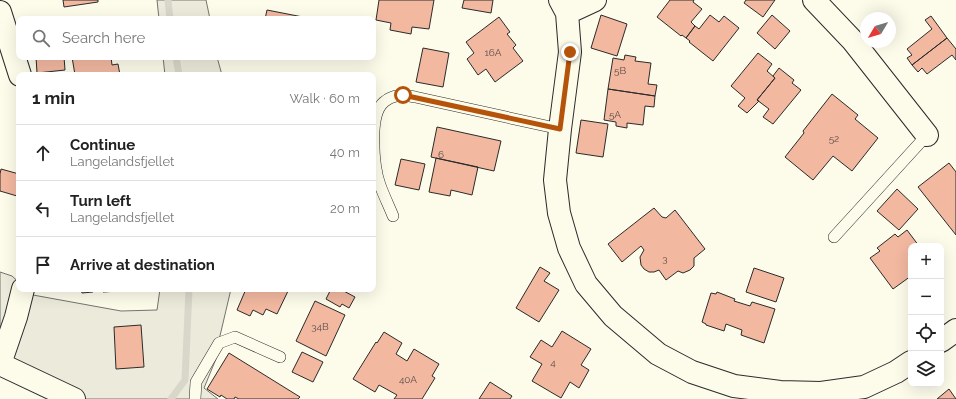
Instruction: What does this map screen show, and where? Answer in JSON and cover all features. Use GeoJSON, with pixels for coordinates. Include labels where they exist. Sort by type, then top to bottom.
{"type":"FeatureCollection","features":[{"type":"Feature","properties":{"kind":"street"},"geometry":{"type":"LineString","coordinates":[[595,0],[563,7],[570,52],[555,180],[559,213],[569,248],[586,284],[613,316],[658,354],[692,372],[734,386],[780,392],[821,393],[864,387],[896,372],[908,364]]}},
{"type":"Feature","properties":{"kind":"street"},"geometry":{"type":"LineString","coordinates":[[814,0],[854,41],[927,135]]}},
{"type":"Feature","properties":{"kind":"street"},"geometry":{"type":"LineString","coordinates":[[0,12],[19,72]]}},
{"type":"Feature","properties":{"kind":"street"},"geometry":{"type":"LineString","coordinates":[[22,292],[16,317],[0,364],[74,399]]}},
{"type":"Feature","properties":{"kind":"street"},"geometry":{"type":"LineString","coordinates":[[944,339],[956,330]]}},
{"type":"Feature","properties":{"kind":"lane"},"geometry":{"type":"LineString","coordinates":[[376,117],[379,107],[383,103],[394,97],[403,95],[560,129]]}},
{"type":"Feature","properties":{"kind":"lane"},"geometry":{"type":"LineString","coordinates":[[834,237],[927,135]]}},
{"type":"Feature","properties":{"kind":"lane"},"geometry":{"type":"LineString","coordinates":[[376,161],[379,184],[393,216]]}},
{"type":"Feature","properties":{"kind":"lane"},"geometry":{"type":"LineString","coordinates":[[195,399],[196,382],[218,343],[235,337],[280,357]]}},
{"type":"Feature","properties":{"kind":"shaded area"},"geometry":{"type":"Polygon","coordinates":[[[157,0],[206,0],[209,16],[159,16],[157,0]]]}},
{"type":"Feature","properties":{"kind":"shaded area"},"geometry":{"type":"Polygon","coordinates":[[[163,60],[218,60],[221,72],[165,72],[163,60]]]}},
{"type":"Feature","properties":{"kind":"shaded area"},"geometry":{"type":"Polygon","coordinates":[[[0,272],[12,276],[16,280],[16,292],[30,292],[33,295],[121,311],[157,310],[160,292],[230,292],[219,340],[223,342],[204,388],[218,399],[72,399],[0,366],[0,272]]]}},
{"type":"Feature","properties":{"kind":"building"},"geometry":{"type":"Polygon","coordinates":[[[63,0],[98,0],[98,2],[64,7],[63,0]]]}},
{"type":"Feature","properties":{"kind":"building"},"geometry":{"type":"Polygon","coordinates":[[[379,0],[434,0],[429,29],[412,27],[411,34],[390,30],[391,23],[376,20],[379,0]]]}},
{"type":"Feature","properties":{"kind":"building"},"geometry":{"type":"Polygon","coordinates":[[[464,0],[493,0],[491,13],[462,8],[464,0]]]}},
{"type":"Feature","properties":{"kind":"building"},"geometry":{"type":"Polygon","coordinates":[[[670,0],[694,0],[693,2],[702,9],[691,22],[695,26],[686,38],[682,35],[681,36],[657,17],[670,0]]]}},
{"type":"Feature","properties":{"kind":"building"},"geometry":{"type":"Polygon","coordinates":[[[746,0],[775,0],[763,17],[744,3],[746,0]]]}},
{"type":"Feature","properties":{"kind":"building"},"geometry":{"type":"Polygon","coordinates":[[[267,10],[298,16],[266,16],[267,10]]]}},
{"type":"Feature","properties":{"kind":"building"},"geometry":{"type":"Polygon","coordinates":[[[601,15],[627,24],[617,56],[591,48],[601,15]]]}},
{"type":"Feature","properties":{"kind":"building"},"geometry":{"type":"Polygon","coordinates":[[[710,15],[719,22],[724,16],[739,28],[713,61],[686,38],[695,26],[699,29],[710,15]]]}},
{"type":"Feature","properties":{"kind":"building"},"geometry":{"type":"Polygon","coordinates":[[[772,15],[790,31],[775,49],[757,33],[772,15]]]}},
{"type":"Feature","properties":{"kind":"building"},"geometry":{"type":"Polygon","coordinates":[[[931,16],[947,38],[912,65],[907,58],[912,55],[907,49],[932,29],[925,20],[931,16]]]}},
{"type":"Feature","properties":{"kind":"building"},"geometry":{"type":"Polygon","coordinates":[[[499,17],[510,32],[507,34],[516,45],[513,48],[523,61],[495,82],[486,69],[478,75],[467,59],[474,53],[466,42],[499,17]]]}},
{"type":"Feature","properties":{"kind":"building"},"geometry":{"type":"Polygon","coordinates":[[[947,38],[956,49],[956,60],[952,55],[927,74],[922,68],[918,72],[912,65],[947,38]]]}},
{"type":"Feature","properties":{"kind":"building"},"geometry":{"type":"Polygon","coordinates":[[[423,48],[449,53],[443,87],[416,82],[423,48]]]}},
{"type":"Feature","properties":{"kind":"building"},"geometry":{"type":"Polygon","coordinates":[[[758,53],[772,64],[767,71],[775,78],[757,100],[759,101],[747,113],[738,106],[745,98],[731,86],[758,53]]]}},
{"type":"Feature","properties":{"kind":"building"},"geometry":{"type":"Polygon","coordinates":[[[625,55],[636,57],[635,61],[651,63],[648,84],[657,85],[655,96],[608,89],[613,58],[624,60],[625,55]]]}},
{"type":"Feature","properties":{"kind":"building"},"geometry":{"type":"Polygon","coordinates":[[[36,60],[64,60],[65,70],[37,72],[36,60]]]}},
{"type":"Feature","properties":{"kind":"building"},"geometry":{"type":"Polygon","coordinates":[[[72,60],[111,60],[112,65],[118,64],[119,72],[74,72],[72,60]]]}},
{"type":"Feature","properties":{"kind":"building"},"geometry":{"type":"Polygon","coordinates":[[[779,68],[794,80],[792,83],[801,90],[773,124],[763,117],[769,109],[757,100],[775,78],[773,76],[779,68]]]}},
{"type":"Feature","properties":{"kind":"building"},"geometry":{"type":"Polygon","coordinates":[[[608,89],[655,96],[654,107],[645,106],[643,125],[627,123],[627,128],[616,126],[616,122],[604,120],[608,89]]]}},
{"type":"Feature","properties":{"kind":"building"},"geometry":{"type":"Polygon","coordinates":[[[832,94],[858,115],[855,119],[878,138],[852,171],[833,156],[813,180],[785,157],[832,94]]]}},
{"type":"Feature","properties":{"kind":"building"},"geometry":{"type":"Polygon","coordinates":[[[581,120],[608,124],[603,157],[576,153],[581,120]]]}},
{"type":"Feature","properties":{"kind":"building"},"geometry":{"type":"Polygon","coordinates":[[[437,127],[501,141],[494,171],[431,157],[437,127]]]}},
{"type":"Feature","properties":{"kind":"building"},"geometry":{"type":"Polygon","coordinates":[[[436,158],[478,167],[472,195],[451,190],[450,196],[429,192],[436,158]]]}},
{"type":"Feature","properties":{"kind":"building"},"geometry":{"type":"Polygon","coordinates":[[[401,159],[425,164],[419,190],[395,185],[401,159]]]}},
{"type":"Feature","properties":{"kind":"building"},"geometry":{"type":"Polygon","coordinates":[[[949,163],[956,172],[956,235],[918,187],[949,163]]]}},
{"type":"Feature","properties":{"kind":"building"},"geometry":{"type":"Polygon","coordinates":[[[1,169],[16,173],[16,196],[0,191],[1,169]]]}},
{"type":"Feature","properties":{"kind":"building"},"geometry":{"type":"Polygon","coordinates":[[[897,189],[918,209],[899,230],[877,211],[897,189]]]}},
{"type":"Feature","properties":{"kind":"building"},"geometry":{"type":"Polygon","coordinates":[[[654,208],[662,217],[666,218],[675,210],[705,249],[694,258],[694,266],[690,270],[683,273],[678,271],[666,280],[659,270],[649,272],[641,265],[640,257],[644,250],[641,246],[622,262],[608,244],[654,208]]]}},
{"type":"Feature","properties":{"kind":"building"},"geometry":{"type":"Polygon","coordinates":[[[907,230],[917,243],[908,243],[908,278],[893,289],[870,258],[880,251],[877,248],[895,234],[898,237],[907,230]]]}},
{"type":"Feature","properties":{"kind":"building"},"geometry":{"type":"Polygon","coordinates":[[[540,267],[550,273],[544,281],[559,290],[539,322],[516,308],[540,267]]]}},
{"type":"Feature","properties":{"kind":"building"},"geometry":{"type":"Polygon","coordinates":[[[754,268],[784,278],[776,302],[746,292],[754,268]]]}},
{"type":"Feature","properties":{"kind":"building"},"geometry":{"type":"Polygon","coordinates":[[[245,292],[288,292],[277,314],[266,309],[263,315],[253,310],[250,316],[237,310],[245,292]]]}},
{"type":"Feature","properties":{"kind":"building"},"geometry":{"type":"Polygon","coordinates":[[[330,292],[346,292],[355,297],[349,308],[342,304],[340,307],[326,299],[330,292]]]}},
{"type":"Feature","properties":{"kind":"building"},"geometry":{"type":"Polygon","coordinates":[[[717,292],[735,299],[734,301],[750,306],[752,302],[775,309],[764,343],[741,335],[742,330],[726,324],[724,331],[706,325],[702,322],[711,293],[716,294],[717,292]]]}},
{"type":"Feature","properties":{"kind":"building"},"geometry":{"type":"Polygon","coordinates":[[[315,301],[345,315],[326,356],[296,341],[315,301]]]}},
{"type":"Feature","properties":{"kind":"building"},"geometry":{"type":"Polygon","coordinates":[[[141,325],[144,367],[116,369],[114,327],[141,325]]]}},
{"type":"Feature","properties":{"kind":"building"},"geometry":{"type":"Polygon","coordinates":[[[562,331],[591,349],[581,365],[589,370],[579,388],[570,382],[561,398],[532,381],[542,364],[530,357],[541,340],[552,347],[562,331]]]}},
{"type":"Feature","properties":{"kind":"building"},"geometry":{"type":"Polygon","coordinates":[[[384,332],[402,343],[396,354],[407,361],[414,349],[439,364],[432,376],[435,378],[422,399],[394,399],[397,395],[379,385],[375,392],[353,379],[384,332]]]}},
{"type":"Feature","properties":{"kind":"building"},"geometry":{"type":"Polygon","coordinates":[[[302,352],[323,362],[313,382],[292,372],[302,352]]]}},
{"type":"Feature","properties":{"kind":"building"},"geometry":{"type":"Polygon","coordinates":[[[229,353],[300,397],[298,399],[239,399],[235,397],[234,399],[227,399],[221,395],[220,397],[207,389],[229,353]]]}},
{"type":"Feature","properties":{"kind":"building"},"geometry":{"type":"Polygon","coordinates":[[[490,382],[512,396],[510,399],[479,399],[490,382]]]}},
{"type":"Feature","properties":{"kind":"building"},"geometry":{"type":"Polygon","coordinates":[[[949,389],[956,399],[937,399],[949,389]]]}},
{"type":"Feature","properties":{"kind":"waterway"},"geometry":{"type":"LineString","coordinates":[[168,0],[170,16]]}},
{"type":"Feature","properties":{"kind":"waterway"},"geometry":{"type":"LineString","coordinates":[[176,60],[178,72]]}},
{"type":"Feature","properties":{"kind":"waterway"},"geometry":{"type":"LineString","coordinates":[[171,399],[185,380],[189,292]]}},
{"type":"Feature","properties":{"kind":"route"},"geometry":{"type":"LineString","coordinates":[[403,95],[560,129],[570,52]]}}]}
